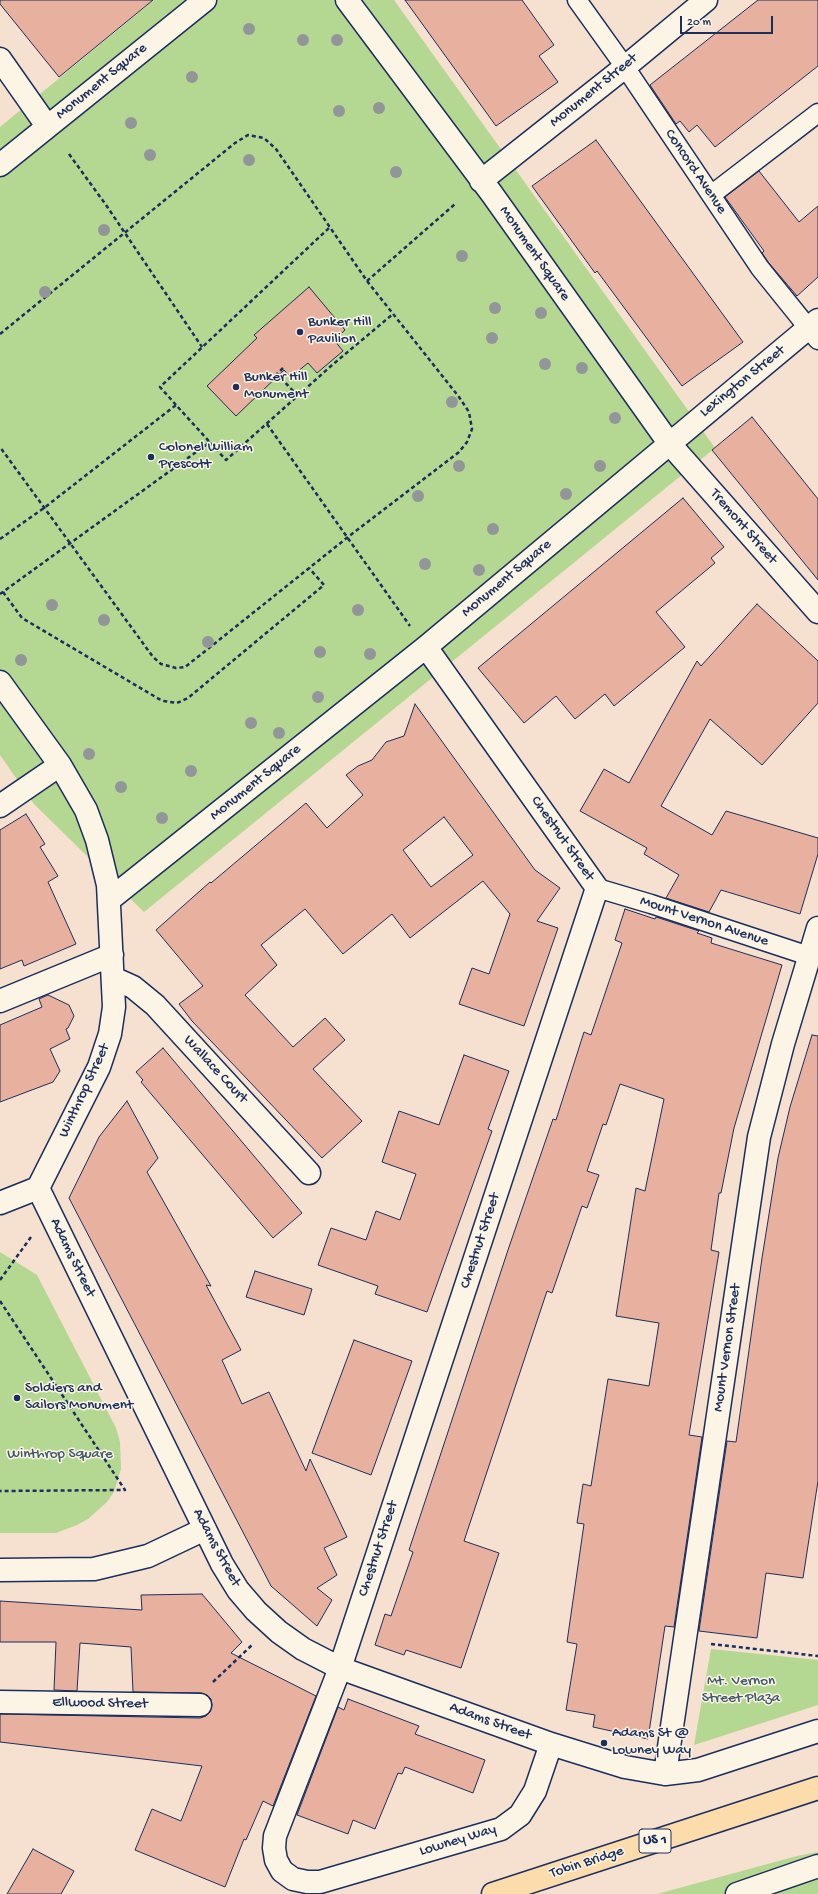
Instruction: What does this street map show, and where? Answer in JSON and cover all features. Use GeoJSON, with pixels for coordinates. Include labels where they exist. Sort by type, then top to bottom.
{"type":"FeatureCollection","features":[{"type":"Feature","properties":{"kind":"highway","name":"Tobin Bridge"},"geometry":{"type":"LineString","coordinates":[[493,1894],[818,1788]]}},
{"type":"Feature","properties":{"kind":"highway","name":"Tobin Bridge"},"geometry":{"type":"LineString","coordinates":[[518,1894],[818,1792]]}},
{"type":"Feature","properties":{"kind":"street","name":"Monument Square"},"geometry":{"type":"LineString","coordinates":[[0,165],[205,0]]}},
{"type":"Feature","properties":{"kind":"street","name":"Monument Square"},"geometry":{"type":"LineString","coordinates":[[109,900],[426,647],[669,443],[481,181],[347,0]]}},
{"type":"Feature","properties":{"kind":"street","name":"Monument Street"},"geometry":{"type":"LineString","coordinates":[[481,181],[625,67],[706,0]]}},
{"type":"Feature","properties":{"kind":"street"},"geometry":{"type":"LineString","coordinates":[[0,59],[47,126]]}},
{"type":"Feature","properties":{"kind":"street","name":"Lexington Street"},"geometry":{"type":"LineString","coordinates":[[669,443],[815,330]]}},
{"type":"Feature","properties":{"kind":"street","name":"Tremont Street"},"geometry":{"type":"LineString","coordinates":[[669,443],[818,612]]}},
{"type":"Feature","properties":{"kind":"street","name":"Chestnut Street"},"geometry":{"type":"LineString","coordinates":[[282,1871],[274,1854],[276,1836],[340,1668],[597,888],[426,647]]}},
{"type":"Feature","properties":{"kind":"street"},"geometry":{"type":"LineString","coordinates":[[0,682],[60,765],[86,810],[98,840],[105,870],[109,900]]}},
{"type":"Feature","properties":{"kind":"street"},"geometry":{"type":"LineString","coordinates":[[0,806],[60,765]]}},
{"type":"Feature","properties":{"kind":"street","name":"Winthrop Street"},"geometry":{"type":"LineString","coordinates":[[38,1188],[99,1067],[106,1049],[114,1016],[109,900]]}},
{"type":"Feature","properties":{"kind":"street","name":"Mount Vernon Street"},"geometry":{"type":"LineString","coordinates":[[665,1774],[759,1137],[783,1044],[818,928]]}},
{"type":"Feature","properties":{"kind":"street"},"geometry":{"type":"LineString","coordinates":[[0,1001],[112,955]]}},
{"type":"Feature","properties":{"kind":"street","name":"Wallace Court"},"geometry":{"type":"LineString","coordinates":[[113,978],[133,987],[155,1005],[309,1173]]}},
{"type":"Feature","properties":{"kind":"street"},"geometry":{"type":"LineString","coordinates":[[0,1203],[38,1188]]}},
{"type":"Feature","properties":{"kind":"street","name":"Adams Street"},"geometry":{"type":"LineString","coordinates":[[38,1188],[222,1564],[238,1590],[256,1611],[280,1632],[303,1649],[340,1668],[551,1744]]}},
{"type":"Feature","properties":{"kind":"street"},"geometry":{"type":"LineString","coordinates":[[0,1570],[94,1569],[148,1556],[205,1529]]}},
{"type":"Feature","properties":{"kind":"street","name":"Ellwood Street"},"geometry":{"type":"LineString","coordinates":[[0,1702],[200,1705]]}},
{"type":"Feature","properties":{"kind":"street"},"geometry":{"type":"LineString","coordinates":[[551,1744],[624,1767],[665,1774],[698,1770],[818,1731]]}},
{"type":"Feature","properties":{"kind":"street","name":"Lowney Way"},"geometry":{"type":"LineString","coordinates":[[282,1871],[293,1879],[300,1881],[320,1882],[501,1828],[520,1815],[535,1791],[551,1744]]}},
{"type":"Feature","properties":{"kind":"street"},"geometry":{"type":"LineString","coordinates":[[738,1894],[818,1866]]}},
{"type":"Feature","properties":{"kind":"lane","name":"Concord Avenue"},"geometry":{"type":"LineString","coordinates":[[577,0],[625,67],[760,268],[815,330]]}},
{"type":"Feature","properties":{"kind":"lane"},"geometry":{"type":"LineString","coordinates":[[711,195],[818,113]]}},
{"type":"Feature","properties":{"kind":"lane","name":"Mount Vernon Avenue"},"geometry":{"type":"LineString","coordinates":[[597,888],[651,904],[809,956]]}},
{"type":"Feature","properties":{"kind":"path"},"geometry":{"type":"LineString","coordinates":[[0,334],[235,143],[248,135],[264,138],[276,149],[367,281],[459,397],[469,412],[472,429],[467,442],[459,452],[348,537],[185,667],[176,668],[161,664],[153,657],[69,544],[0,446]]}},
{"type":"Feature","properties":{"kind":"path"},"geometry":{"type":"LineString","coordinates":[[69,154],[125,233],[202,347]]}},
{"type":"Feature","properties":{"kind":"path"},"geometry":{"type":"LineString","coordinates":[[367,281],[455,204]]}},
{"type":"Feature","properties":{"kind":"path"},"geometry":{"type":"LineString","coordinates":[[330,227],[160,387],[226,460],[393,314]]}},
{"type":"Feature","properties":{"kind":"path"},"geometry":{"type":"LineString","coordinates":[[283,368],[277,374],[298,396]]}},
{"type":"Feature","properties":{"kind":"path"},"geometry":{"type":"LineString","coordinates":[[0,539],[44,508],[176,405]]}},
{"type":"Feature","properties":{"kind":"path"},"geometry":{"type":"LineString","coordinates":[[267,424],[392,600]]}},
{"type":"Feature","properties":{"kind":"path"},"geometry":{"type":"LineString","coordinates":[[0,594],[210,442]]}},
{"type":"Feature","properties":{"kind":"path"},"geometry":{"type":"LineString","coordinates":[[3,592],[22,618],[158,699],[164,702],[177,702],[188,698],[324,585],[309,568]]}},
{"type":"Feature","properties":{"kind":"path"},"geometry":{"type":"LineString","coordinates":[[0,1280],[31,1237]]}},
{"type":"Feature","properties":{"kind":"path"},"geometry":{"type":"LineString","coordinates":[[0,1301],[125,1490],[0,1491]]}},
{"type":"Feature","properties":{"kind":"path"},"geometry":{"type":"LineString","coordinates":[[212,1683],[253,1643]]}},
{"type":"Feature","properties":{"kind":"path"},"geometry":{"type":"LineString","coordinates":[[710,1644],[818,1656]]}},
{"type":"Feature","properties":{"kind":"green space"},"geometry":{"type":"Polygon","coordinates":[[[154,0],[394,0],[715,448],[144,912],[34,804],[0,755],[0,127],[154,0]]]}},
{"type":"Feature","properties":{"kind":"green space","name":"Winthrop Square"},"geometry":{"type":"Polygon","coordinates":[[[0,1252],[37,1275],[116,1428],[120,1442],[121,1469],[114,1492],[107,1502],[88,1519],[56,1533],[0,1533],[0,1252]]]}},
{"type":"Feature","properties":{"kind":"green space","name":"Mt. Vernon Street Plaza"},"geometry":{"type":"Polygon","coordinates":[[[711,1649],[818,1660],[818,1705],[694,1745],[711,1649]]]}},
{"type":"Feature","properties":{"kind":"green space"},"geometry":{"type":"Polygon","coordinates":[[[818,1852],[818,1894],[657,1894],[797,1856],[818,1852]]]}},
{"type":"Feature","properties":{"kind":"building"},"geometry":{"type":"Polygon","coordinates":[[[0,0],[153,0],[59,77],[0,4],[0,0]]]}},
{"type":"Feature","properties":{"kind":"building"},"geometry":{"type":"Polygon","coordinates":[[[405,0],[522,0],[554,45],[539,56],[558,82],[496,126],[405,0]]]}},
{"type":"Feature","properties":{"kind":"building"},"geometry":{"type":"Polygon","coordinates":[[[758,0],[818,0],[818,66],[715,147],[697,125],[689,132],[680,121],[676,124],[650,85],[758,0]]]}},
{"type":"Feature","properties":{"kind":"building"},"geometry":{"type":"Polygon","coordinates":[[[596,140],[743,342],[682,386],[597,271],[595,273],[532,186],[596,140]]]}},
{"type":"Feature","properties":{"kind":"building"},"geometry":{"type":"Polygon","coordinates":[[[759,171],[799,222],[818,206],[818,277],[797,296],[768,262],[762,253],[764,251],[725,197],[759,171]]]}},
{"type":"Feature","properties":{"kind":"building","name":"Bunker Hill Pavilion"},"geometry":{"type":"Polygon","coordinates":[[[309,287],[345,330],[334,340],[343,351],[317,373],[308,363],[291,377],[284,370],[236,416],[207,386],[257,338],[254,335],[309,287]]]}},
{"type":"Feature","properties":{"kind":"building"},"geometry":{"type":"Polygon","coordinates":[[[752,417],[818,499],[818,580],[712,450],[752,417]]]}},
{"type":"Feature","properties":{"kind":"building"},"geometry":{"type":"Polygon","coordinates":[[[683,498],[724,547],[711,558],[715,563],[656,612],[685,647],[614,706],[605,694],[575,719],[556,696],[524,723],[478,668],[683,498]]]}},
{"type":"Feature","properties":{"kind":"building"},"geometry":{"type":"Polygon","coordinates":[[[757,604],[818,661],[818,703],[762,765],[710,719],[661,806],[712,835],[726,811],[818,838],[818,854],[800,914],[721,890],[709,912],[666,898],[679,875],[644,854],[647,848],[580,811],[604,769],[629,783],[697,661],[701,666],[757,604]]]}},
{"type":"Feature","properties":{"kind":"building"},"geometry":{"type":"Polygon","coordinates":[[[415,704],[535,870],[560,888],[537,921],[558,928],[524,1026],[459,1004],[472,968],[489,974],[510,914],[483,881],[410,938],[392,914],[343,954],[305,909],[261,945],[277,965],[245,995],[293,1047],[325,1018],[345,1040],[313,1069],[362,1121],[322,1158],[192,1021],[179,1004],[203,986],[156,930],[210,882],[211,883],[306,803],[327,828],[363,795],[346,775],[358,766],[372,760],[386,742],[404,736],[415,704]],[[444,817],[403,850],[431,887],[473,855],[444,817]]]}},
{"type":"Feature","properties":{"kind":"building"},"geometry":{"type":"Polygon","coordinates":[[[26,814],[45,844],[40,847],[58,876],[48,882],[76,944],[24,966],[22,960],[0,969],[0,830],[26,814]]]}},
{"type":"Feature","properties":{"kind":"building"},"geometry":{"type":"Polygon","coordinates":[[[625,909],[699,931],[697,933],[712,938],[711,943],[782,965],[734,1128],[721,1193],[719,1193],[711,1250],[719,1252],[689,1435],[702,1437],[674,1627],[665,1626],[648,1739],[593,1727],[595,1715],[566,1710],[577,1644],[567,1642],[584,1524],[577,1523],[583,1484],[591,1486],[608,1379],[649,1386],[659,1323],[616,1316],[636,1188],[645,1191],[664,1099],[620,1084],[606,1125],[603,1124],[587,1171],[599,1175],[587,1208],[582,1206],[552,1293],[547,1291],[464,1541],[499,1553],[461,1668],[406,1650],[404,1655],[375,1645],[385,1614],[391,1616],[413,1552],[409,1550],[553,1119],[556,1120],[584,1032],[591,1035],[622,943],[615,940],[625,909]]]}},
{"type":"Feature","properties":{"kind":"building"},"geometry":{"type":"Polygon","coordinates":[[[48,995],[69,1005],[74,1016],[66,1029],[70,1039],[50,1049],[60,1071],[53,1082],[0,1102],[0,1025],[42,1007],[39,999],[48,995]]]}},
{"type":"Feature","properties":{"kind":"building"},"geometry":{"type":"Polygon","coordinates":[[[812,1035],[818,1036],[818,1481],[803,1578],[766,1573],[757,1638],[699,1631],[727,1441],[736,1442],[778,1158],[790,1107],[812,1035]]]}},
{"type":"Feature","properties":{"kind":"building"},"geometry":{"type":"Polygon","coordinates":[[[163,1048],[302,1213],[273,1238],[141,1082],[143,1080],[136,1072],[163,1048]]]}},
{"type":"Feature","properties":{"kind":"building"},"geometry":{"type":"Polygon","coordinates":[[[464,1055],[509,1071],[488,1129],[492,1131],[427,1312],[375,1294],[378,1286],[318,1265],[331,1228],[366,1240],[376,1211],[400,1220],[416,1174],[382,1162],[399,1111],[439,1125],[464,1055]]]}},
{"type":"Feature","properties":{"kind":"building"},"geometry":{"type":"Polygon","coordinates":[[[127,1101],[158,1158],[147,1172],[211,1286],[206,1285],[241,1350],[222,1360],[242,1404],[269,1392],[306,1471],[310,1459],[347,1537],[324,1548],[337,1575],[317,1588],[332,1600],[317,1626],[271,1586],[69,1198],[99,1137],[127,1101]]]}},
{"type":"Feature","properties":{"kind":"building"},"geometry":{"type":"Polygon","coordinates":[[[255,1271],[312,1289],[304,1315],[246,1297],[255,1271]]]}},
{"type":"Feature","properties":{"kind":"building"},"geometry":{"type":"Polygon","coordinates":[[[354,1340],[412,1361],[371,1475],[312,1453],[354,1340]]]}},
{"type":"Feature","properties":{"kind":"building"},"geometry":{"type":"Polygon","coordinates":[[[202,1594],[242,1642],[231,1653],[316,1696],[273,1806],[263,1801],[246,1840],[244,1839],[225,1887],[135,1850],[152,1809],[181,1821],[202,1766],[0,1742],[0,1714],[200,1718],[206,1716],[210,1712],[212,1705],[211,1699],[207,1695],[201,1693],[133,1692],[131,1647],[80,1643],[77,1691],[54,1690],[56,1642],[0,1642],[0,1601],[142,1610],[141,1595],[202,1594]]]}},
{"type":"Feature","properties":{"kind":"building"},"geometry":{"type":"Polygon","coordinates":[[[348,1699],[419,1726],[415,1734],[485,1760],[473,1793],[405,1767],[402,1774],[398,1773],[375,1829],[353,1820],[348,1834],[297,1815],[338,1707],[344,1710],[348,1699]]]}},
{"type":"Feature","properties":{"kind":"building"},"geometry":{"type":"Polygon","coordinates":[[[33,1849],[74,1871],[61,1894],[7,1894],[33,1849]]]}},
{"type":"Feature","properties":{"kind":"place","name":"Bunker Hill Pavilion"},"geometry":{"type":"Point","coordinates":[300,332]}},
{"type":"Feature","properties":{"kind":"place","name":"Bunker Hill Monument"},"geometry":{"type":"Point","coordinates":[236,387]}},
{"type":"Feature","properties":{"kind":"place","name":"Colonel William Prescott"},"geometry":{"type":"Point","coordinates":[151,457]}},
{"type":"Feature","properties":{"kind":"place","name":"Soldiers and Sailors Monument"},"geometry":{"type":"Point","coordinates":[17,1398]}},
{"type":"Feature","properties":{"kind":"place","name":"Adams St @ Lowney Way"},"geometry":{"type":"Point","coordinates":[604,1743]}}]}
